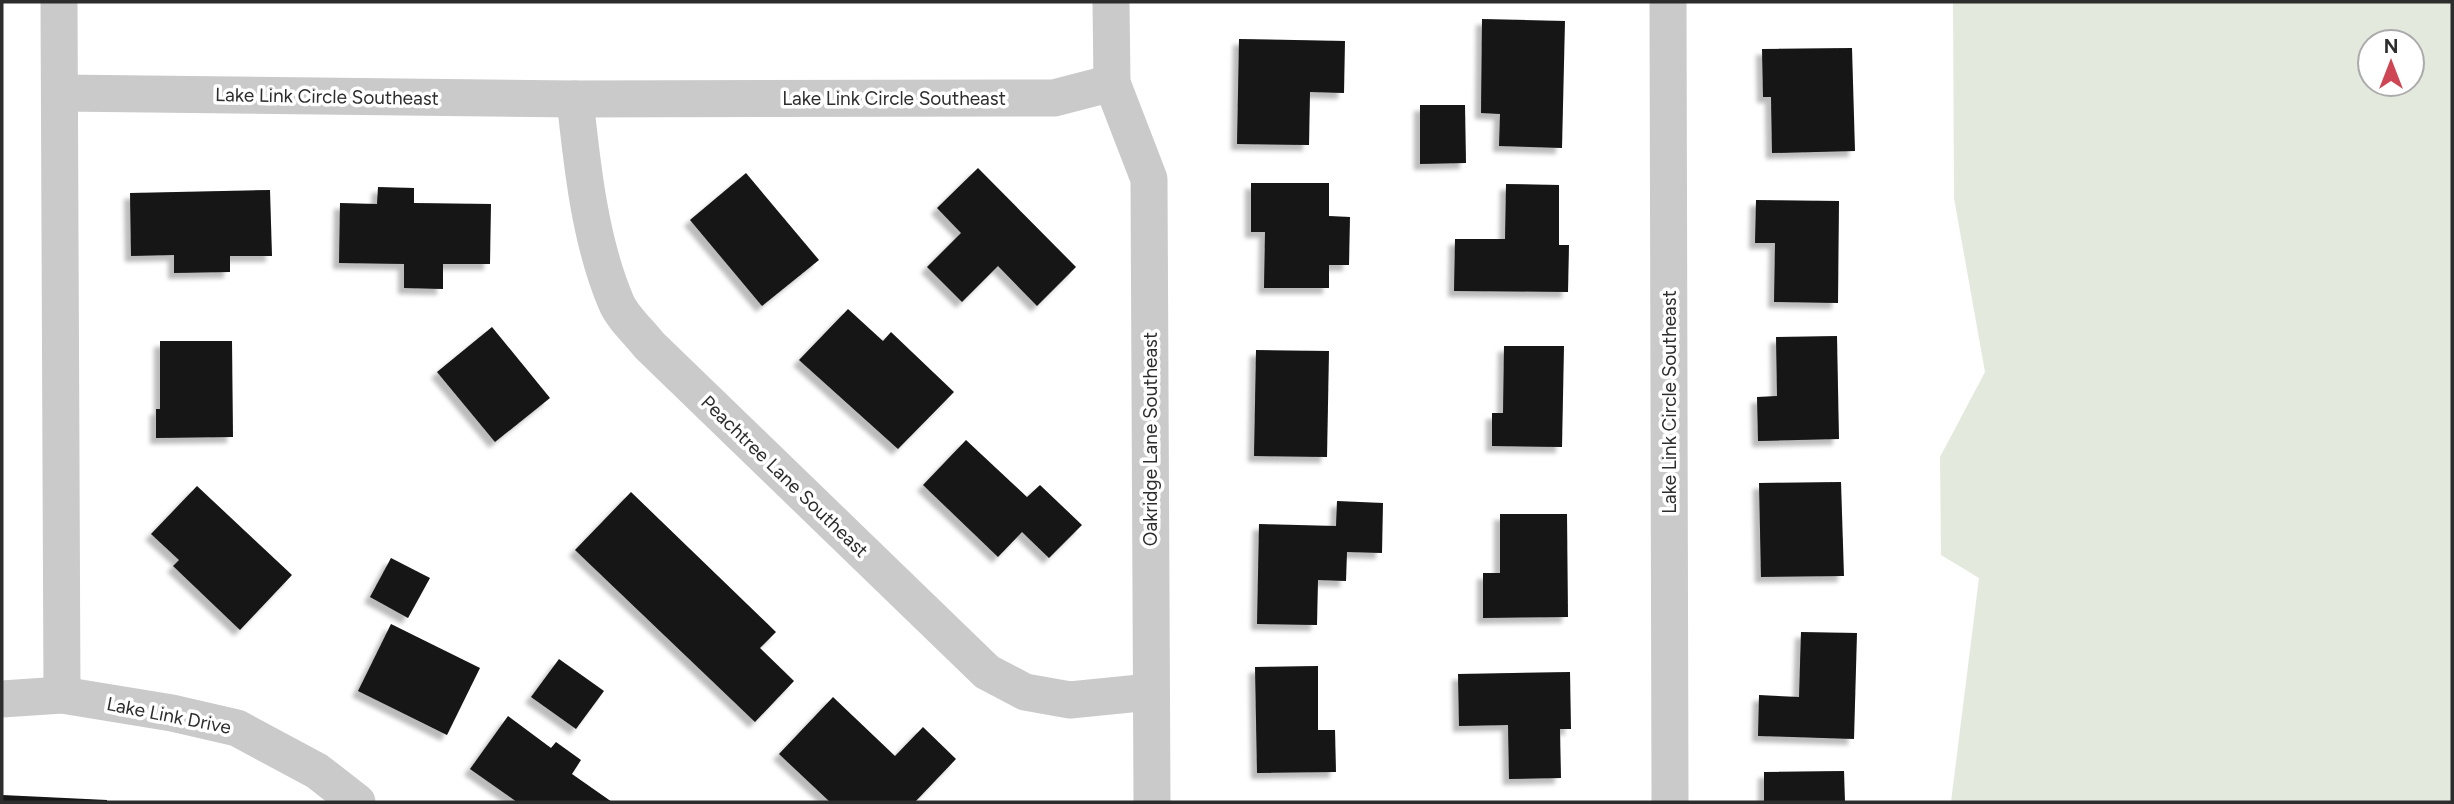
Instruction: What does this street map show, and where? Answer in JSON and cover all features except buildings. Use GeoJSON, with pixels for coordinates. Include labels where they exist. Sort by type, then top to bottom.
{"type":"FeatureCollection","features":[{"type":"Feature","properties":{"kind":"street"},"geometry":{"type":"LineString","coordinates":[[60,2],[62,695]]}},
{"type":"Feature","properties":{"kind":"street"},"geometry":{"type":"LineString","coordinates":[[1111,2],[1112,83]]}},
{"type":"Feature","properties":{"kind":"street","name":"Lake Link Circle Southeast"},"geometry":{"type":"LineString","coordinates":[[1668,2],[1670,802]]}},
{"type":"Feature","properties":{"kind":"street","name":"Lake Link Circle Southeast"},"geometry":{"type":"LineString","coordinates":[[61,93],[575,99],[1054,98],[1112,83]]}},
{"type":"Feature","properties":{"kind":"street","name":"Oakridge Lane Southeast"},"geometry":{"type":"LineString","coordinates":[[1112,83],[1149,178],[1152,802]]}},
{"type":"Feature","properties":{"kind":"street","name":"Peachtree Lane Southeast"},"geometry":{"type":"LineString","coordinates":[[575,99],[582,162],[600,252],[617,305],[649,345],[987,672],[1025,692],[1070,700],[1150,692]]}},
{"type":"Feature","properties":{"kind":"street","name":"Lake Link Drive"},"geometry":{"type":"LineString","coordinates":[[2,699],[62,695],[172,713],[237,728],[317,771],[357,802]]}},
{"type":"Feature","properties":{"kind":"shaded area"},"geometry":{"type":"Polygon","coordinates":[[[1953,2],[2452,2],[2452,802],[1951,802],[1979,578],[1941,555],[1940,457],[1985,372],[1954,198],[1953,2]]]}}]}
